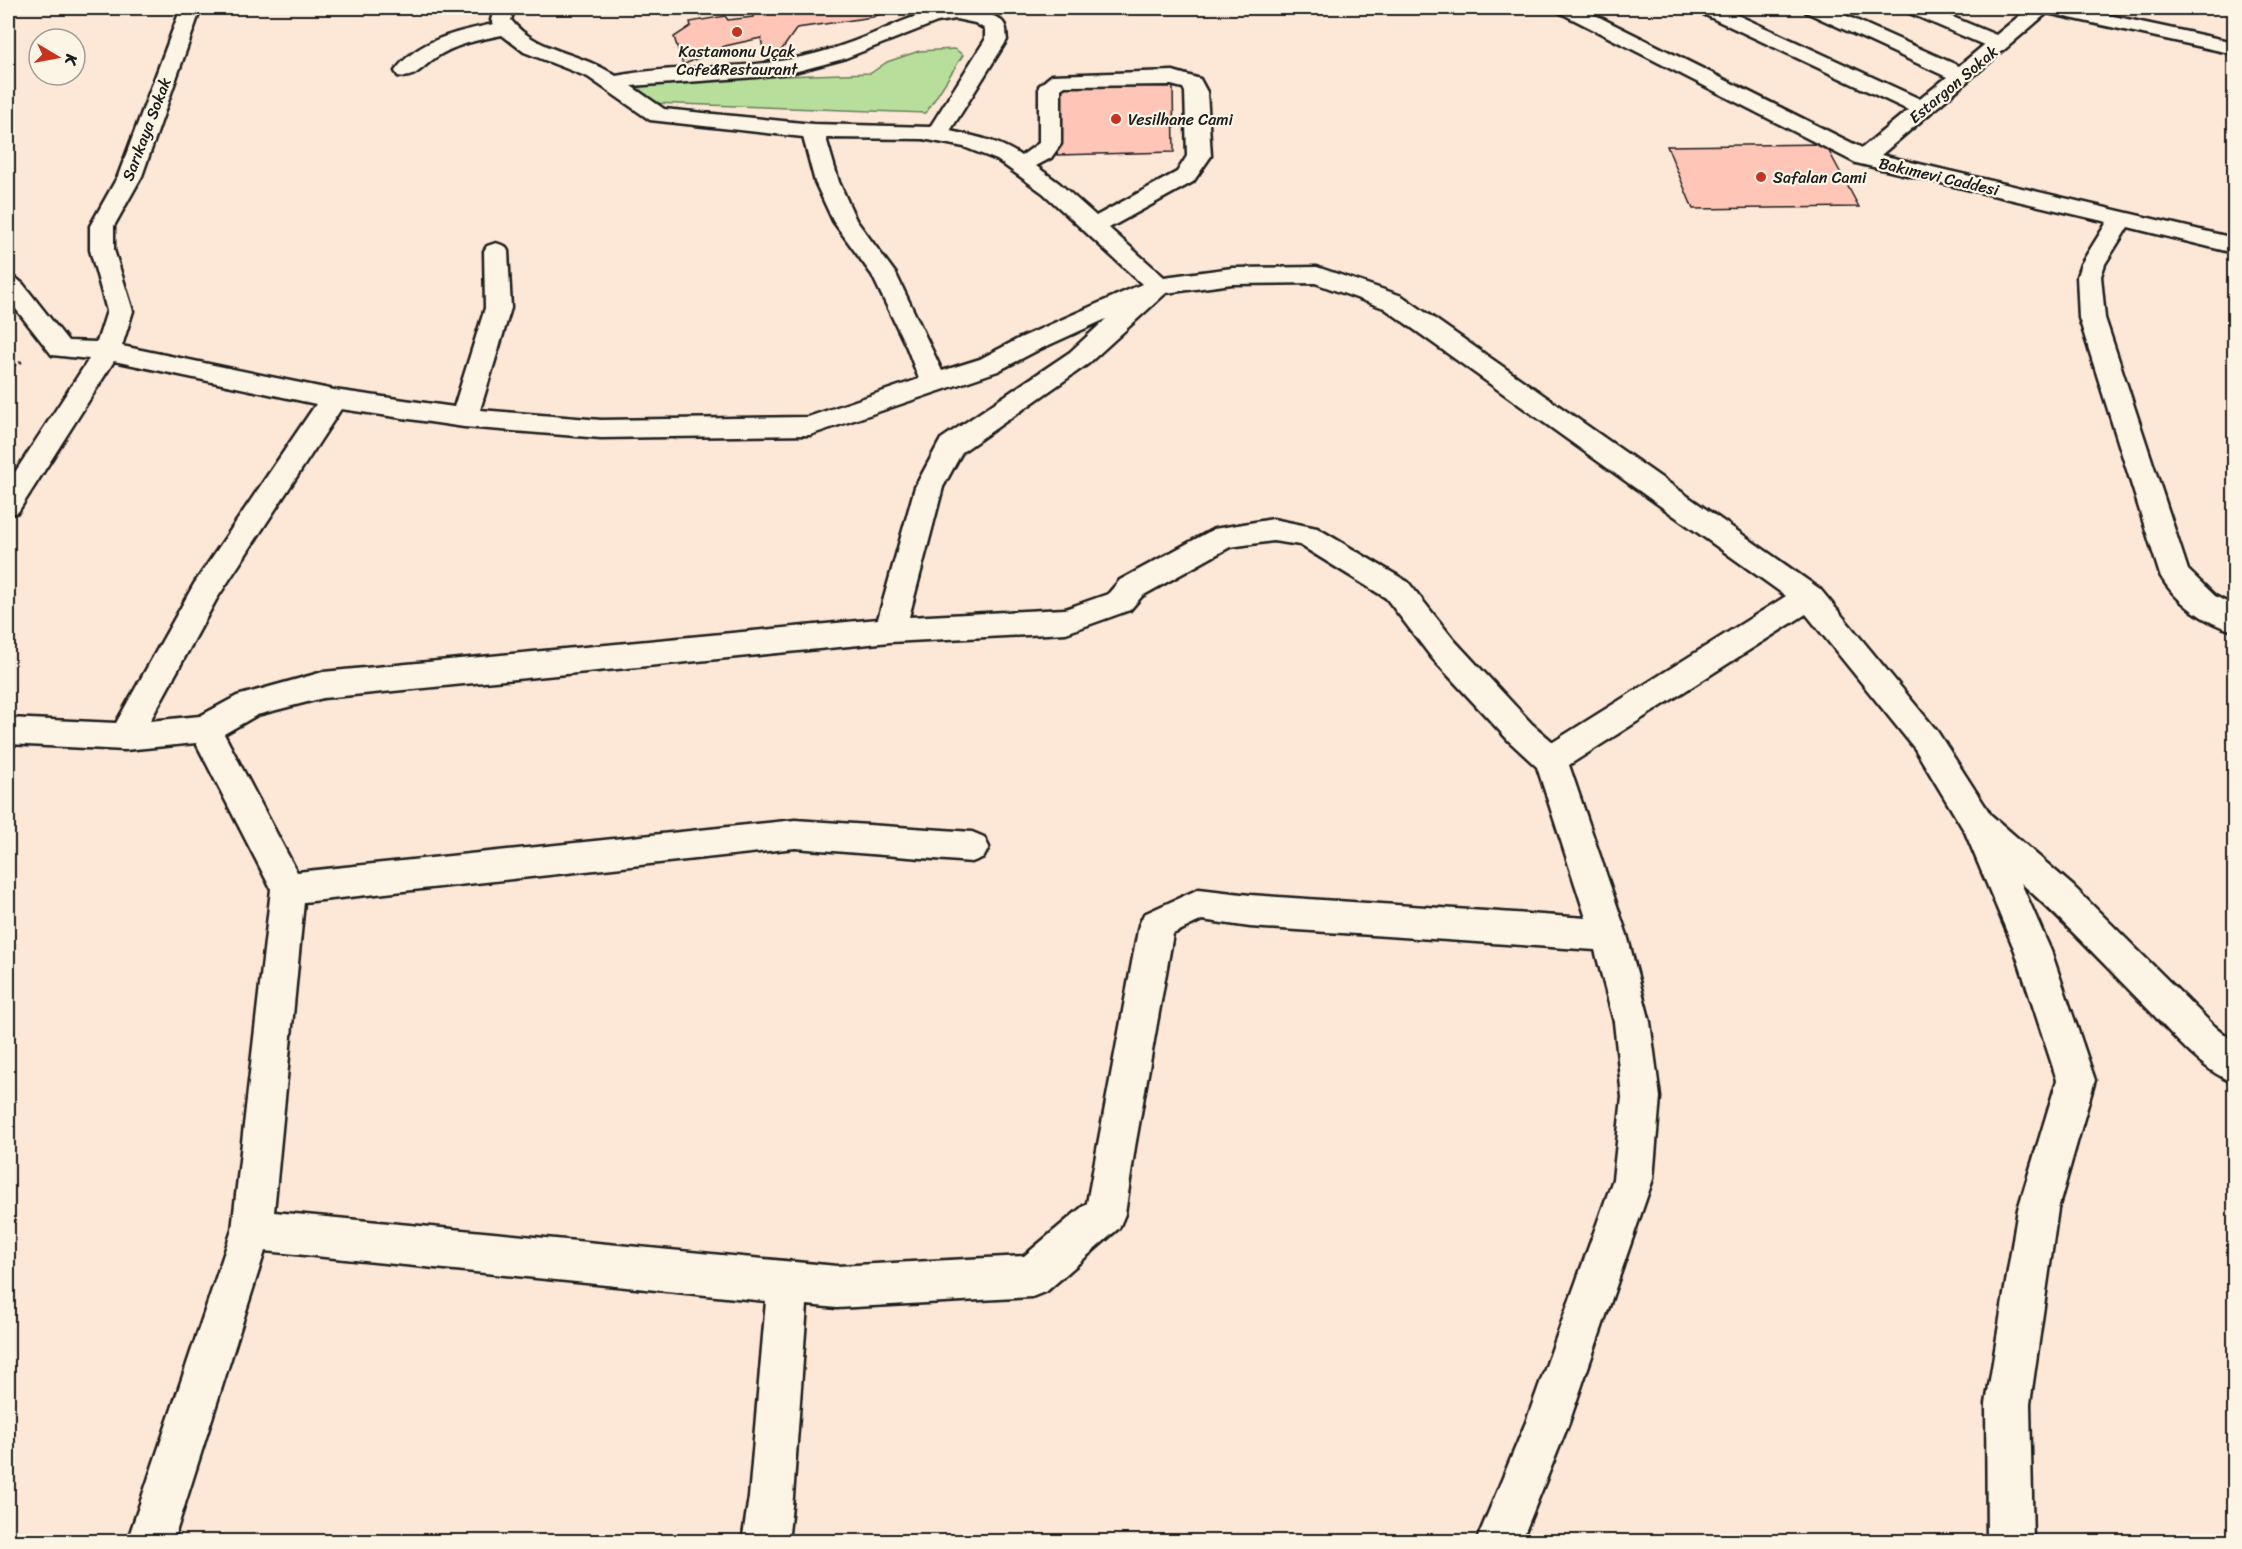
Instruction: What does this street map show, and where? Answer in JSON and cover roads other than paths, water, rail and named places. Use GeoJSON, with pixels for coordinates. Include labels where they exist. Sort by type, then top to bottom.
{"type":"FeatureCollection","features":[{"type":"Feature","properties":{"kind":"street","name":"Sarıkaya Sokak"},"geometry":{"type":"LineString","coordinates":[[8,505],[107,351],[120,311],[102,250],[102,226],[130,176],[191,8]]}},
{"type":"Feature","properties":{"kind":"street","name":"Bakımevi Caddesi"},"geometry":{"type":"LineString","coordinates":[[1566,8],[1864,158],[2235,244]]}},
{"type":"Feature","properties":{"kind":"street"},"geometry":{"type":"LineString","coordinates":[[1706,8],[1924,109]]}},
{"type":"Feature","properties":{"kind":"street"},"geometry":{"type":"LineString","coordinates":[[1813,8],[1963,76]]}},
{"type":"Feature","properties":{"kind":"street"},"geometry":{"type":"LineString","coordinates":[[1914,8],[2000,44]]}},
{"type":"Feature","properties":{"kind":"street","name":"Estargon Sokak"},"geometry":{"type":"LineString","coordinates":[[1864,158],[2041,8]]}},
{"type":"Feature","properties":{"kind":"street"},"geometry":{"type":"LineString","coordinates":[[2050,8],[2235,48]]}},
{"type":"Feature","properties":{"kind":"street"},"geometry":{"type":"LineString","coordinates":[[613,83],[633,78],[693,72],[785,67],[867,44],[936,12],[959,11],[980,16],[995,26],[996,40],[936,135]]}},
{"type":"Feature","properties":{"kind":"street"},"geometry":{"type":"LineString","coordinates":[[406,71],[427,52],[506,18],[512,35],[532,47],[596,72],[658,115],[813,130],[923,132],[970,142],[1005,156],[1050,188],[1159,286]]}},
{"type":"Feature","properties":{"kind":"street"},"geometry":{"type":"LineString","coordinates":[[1020,166],[1043,153],[1050,144],[1050,86],[1060,80],[1173,78],[1192,84],[1196,92],[1199,156],[1185,177],[1093,227]]}},
{"type":"Feature","properties":{"kind":"street"},"geometry":{"type":"LineString","coordinates":[[813,130],[826,182],[845,221],[884,274],[920,348],[934,385]]}},
{"type":"Feature","properties":{"kind":"street"},"geometry":{"type":"LineString","coordinates":[[2121,219],[2093,264],[2089,276],[2092,318],[2175,574],[2204,604],[2235,619]]}},
{"type":"Feature","properties":{"kind":"street"},"geometry":{"type":"LineString","coordinates":[[464,418],[498,308],[496,251]]}},
{"type":"Feature","properties":{"kind":"street"},"geometry":{"type":"LineString","coordinates":[[8,285],[61,349],[107,351],[334,399],[464,418],[601,429],[810,426],[934,385],[989,364],[1159,286],[1233,276],[1317,275],[1393,302],[1809,597],[1926,740],[1979,825],[2033,951],[2076,1080],[2038,1209],[2008,1404],[2010,1542]]}},
{"type":"Feature","properties":{"kind":"street"},"geometry":{"type":"LineString","coordinates":[[890,630],[929,487],[951,446],[1079,358],[1159,286]]}},
{"type":"Feature","properties":{"kind":"street"},"geometry":{"type":"LineString","coordinates":[[125,737],[205,592],[334,399]]}},
{"type":"Feature","properties":{"kind":"street"},"geometry":{"type":"LineString","coordinates":[[8,731],[125,737],[205,729],[248,705],[323,685],[890,630],[1066,621],[1119,602],[1131,588],[1224,537],[1273,530],[1307,536],[1396,590],[1443,649],[1521,733],[1551,760],[1609,935],[1632,1022],[1641,1097],[1633,1179],[1547,1423],[1498,1542]]}},
{"type":"Feature","properties":{"kind":"street"},"geometry":{"type":"LineString","coordinates":[[1551,760],[1809,597]]}},
{"type":"Feature","properties":{"kind":"street"},"geometry":{"type":"LineString","coordinates":[[150,1542],[252,1230],[288,888],[205,729]]}},
{"type":"Feature","properties":{"kind":"street"},"geometry":{"type":"LineString","coordinates":[[1979,825],[2061,897],[2199,1036],[2235,1065]]}},
{"type":"Feature","properties":{"kind":"street"},"geometry":{"type":"LineString","coordinates":[[288,888],[795,834],[972,847]]}},
{"type":"Feature","properties":{"kind":"street"},"geometry":{"type":"LineString","coordinates":[[252,1230],[837,1287],[1032,1276],[1104,1214],[1114,1148],[1157,924],[1199,904],[1250,911],[1609,935]]}},
{"type":"Feature","properties":{"kind":"street"},"geometry":{"type":"LineString","coordinates":[[765,1542],[771,1497],[788,1282]]}},
{"type":"Feature","properties":{"kind":"place","name":"Kastamonu Uçak Cafe&Restaurant"},"geometry":{"type":"Point","coordinates":[737,32]}},
{"type":"Feature","properties":{"kind":"place","name":"Vesilhane Cami"},"geometry":{"type":"Point","coordinates":[1116,119]}},
{"type":"Feature","properties":{"kind":"place","name":"Safalan Cami"},"geometry":{"type":"Point","coordinates":[1761,177]}}]}
